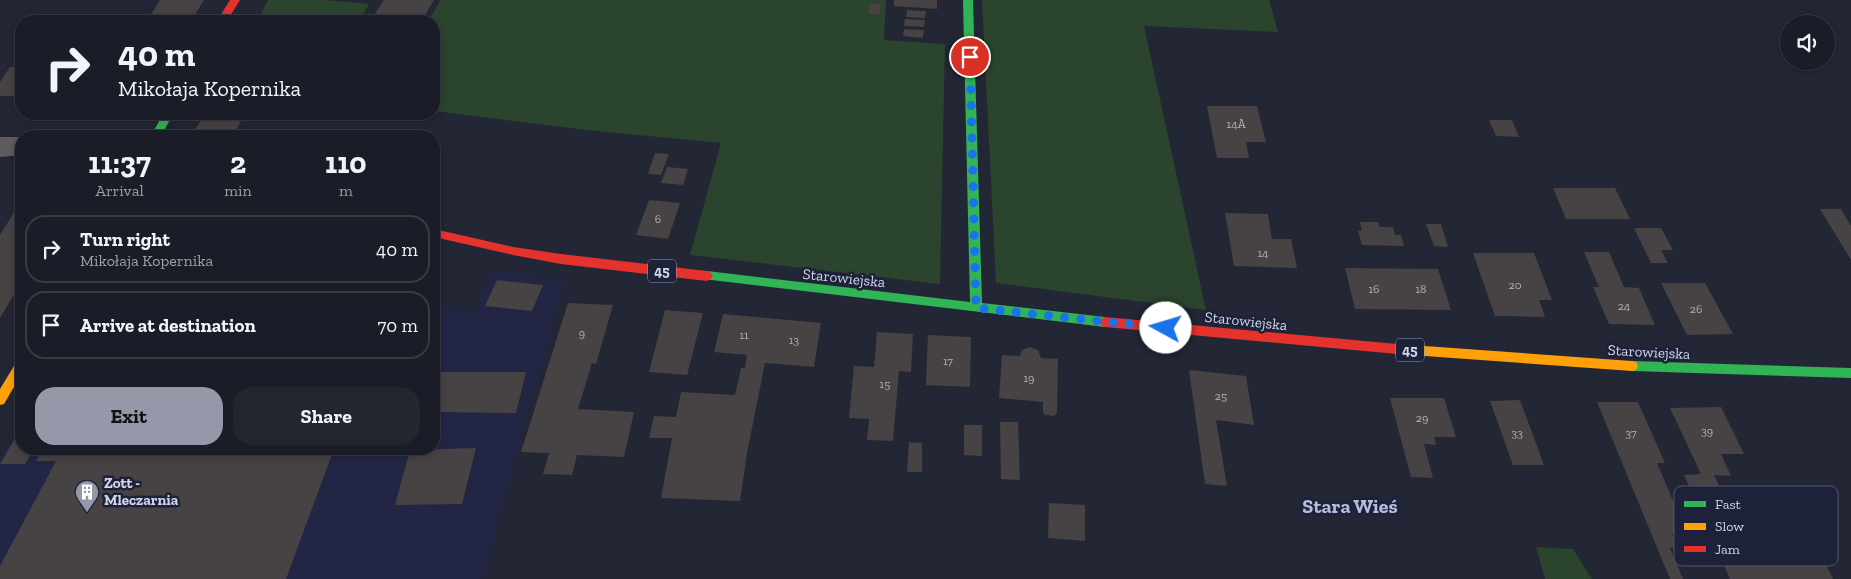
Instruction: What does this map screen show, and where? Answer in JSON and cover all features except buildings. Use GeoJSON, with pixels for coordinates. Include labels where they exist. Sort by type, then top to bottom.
{"type":"FeatureCollection","features":[{"type":"Feature","properties":{"kind":"main road"},"geometry":{"type":"LineString","coordinates":[[226,15],[235,0]]}},
{"type":"Feature","properties":{"kind":"main road"},"geometry":{"type":"LineString","coordinates":[[968,0],[976,308]]}},
{"type":"Feature","properties":{"kind":"main road","name":"Starowiejska"},"geometry":{"type":"LineString","coordinates":[[440,234],[513,251],[561,259],[976,308],[1290,340],[1584,363],[1731,371],[1851,373]]}},
{"type":"Feature","properties":{"kind":"main road"},"geometry":{"type":"LineString","coordinates":[[0,400],[15,375]]}},
{"type":"Feature","properties":{"kind":"street"},"geometry":{"type":"LineString","coordinates":[[0,147],[15,146]]}},
{"type":"Feature","properties":{"kind":"shaded area"},"geometry":{"type":"Polygon","coordinates":[[[491,270],[565,280],[482,579],[0,579],[0,460],[15,434],[15,455],[440,455],[440,308],[476,311],[491,270]]]}},
{"type":"Feature","properties":{"kind":"green space"},"geometry":{"type":"Polygon","coordinates":[[[268,0],[325,0],[369,4],[363,15],[260,15],[268,0]]]}},
{"type":"Feature","properties":{"kind":"green space"},"geometry":{"type":"Polygon","coordinates":[[[441,0],[886,0],[884,40],[945,44],[940,284],[690,255],[721,143],[586,130],[440,112],[440,15],[432,15],[441,0]]]}},
{"type":"Feature","properties":{"kind":"green space"},"geometry":{"type":"Polygon","coordinates":[[[982,0],[1269,0],[1278,32],[1144,26],[1206,310],[996,283],[982,0]]]}},
{"type":"Feature","properties":{"kind":"green space"},"geometry":{"type":"Polygon","coordinates":[[[1536,547],[1573,549],[1592,579],[1545,579],[1536,547]]]}},
{"type":"Feature","properties":{"kind":"traffic: fast"},"geometry":{"type":"LineString","coordinates":[[968,0],[976,308]]}},
{"type":"Feature","properties":{"kind":"traffic: fast"},"geometry":{"type":"LineString","coordinates":[[159,130],[165,120]]}},
{"type":"Feature","properties":{"kind":"traffic: fast"},"geometry":{"type":"LineString","coordinates":[[707,276],[1105,322]]}},
{"type":"Feature","properties":{"kind":"traffic: fast"},"geometry":{"type":"LineString","coordinates":[[1632,366],[1851,373]]}},
{"type":"Feature","properties":{"kind":"traffic: slow"},"geometry":{"type":"LineString","coordinates":[[1397,349],[1632,366]]}},
{"type":"Feature","properties":{"kind":"traffic: slow"},"geometry":{"type":"LineString","coordinates":[[0,400],[15,375]]}},
{"type":"Feature","properties":{"kind":"traffic: jam"},"geometry":{"type":"LineString","coordinates":[[226,15],[235,0]]}},
{"type":"Feature","properties":{"kind":"traffic: jam"},"geometry":{"type":"LineString","coordinates":[[440,234],[513,251],[561,259],[707,276]]}},
{"type":"Feature","properties":{"kind":"traffic: jam"},"geometry":{"type":"LineString","coordinates":[[1105,322],[1397,349]]}},
{"type":"Feature","properties":{"kind":"place","name":"Zott - Mleczarnia"},"geometry":{"type":"Point","coordinates":[87,513]}},
{"type":"Feature","properties":{"kind":"district","name":"Stara Wieś"},"geometry":{"type":"Point","coordinates":[1350,506]}},
{"type":"Feature","properties":{"kind":"route"},"geometry":{"type":"LineString","coordinates":[[970,57],[976,308],[1166,328]]}}]}
